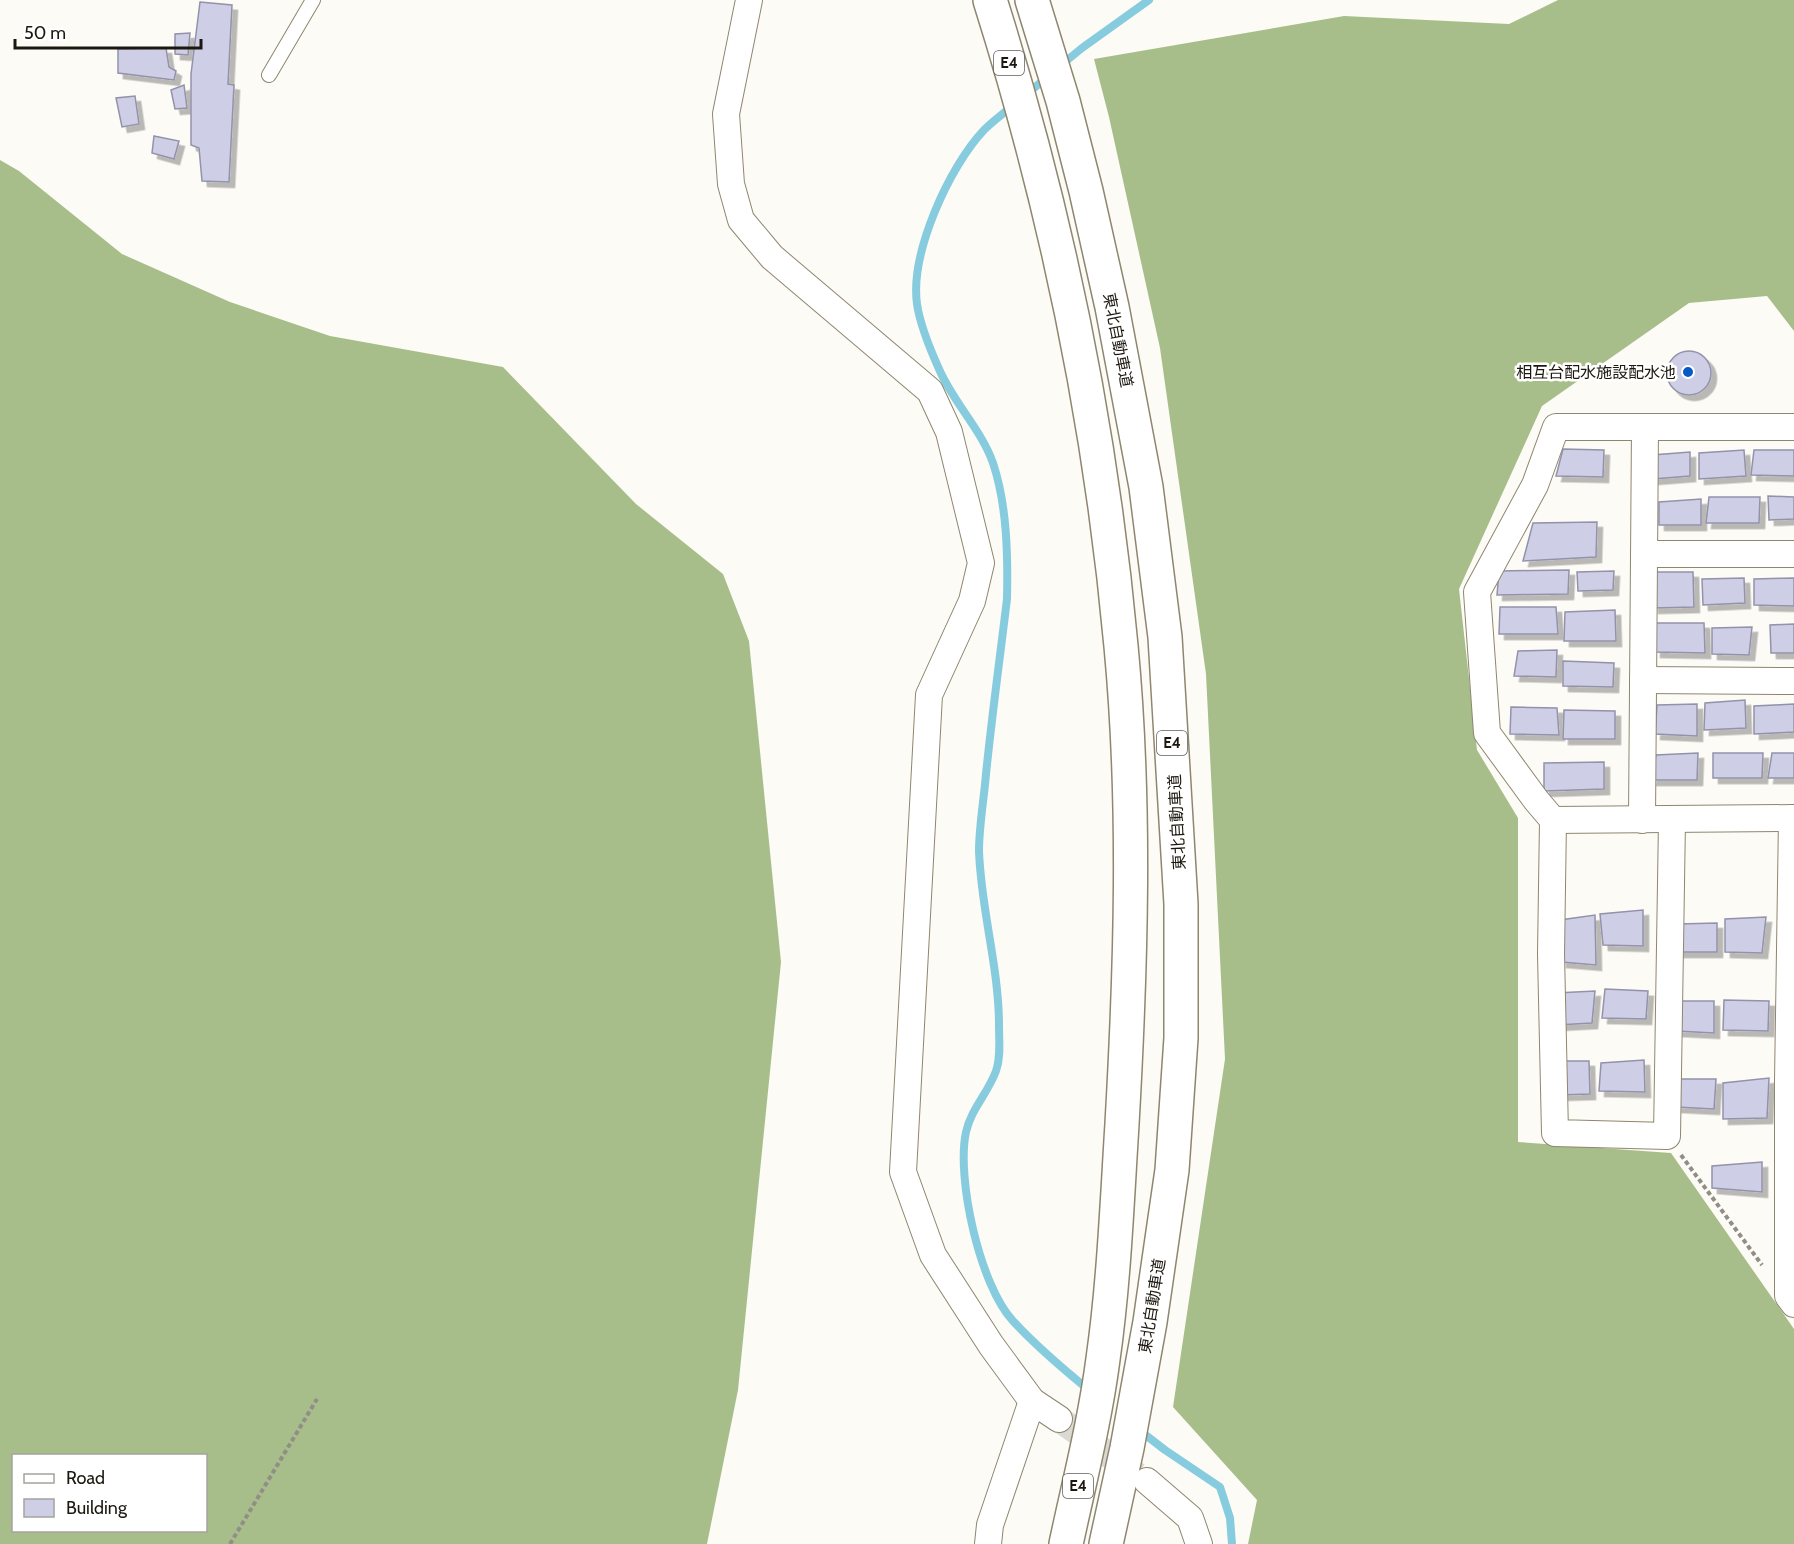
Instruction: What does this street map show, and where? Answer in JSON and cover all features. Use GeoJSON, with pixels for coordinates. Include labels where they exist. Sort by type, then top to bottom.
{"type":"FeatureCollection","features":[{"type":"Feature","properties":{"kind":"highway","name":"E4"},"geometry":{"type":"LineString","coordinates":[[990,0],[1028,126],[1051,214],[1103,488],[1122,658],[1129,787],[1127,1038],[1111,1291],[1103,1362],[1066,1544]]}},
{"type":"Feature","properties":{"kind":"highway","name":"東北自動車道"},"geometry":{"type":"LineString","coordinates":[[1032,0],[1063,101],[1112,307],[1146,487],[1165,637],[1181,904],[1181,1038],[1172,1170],[1150,1322],[1128,1448],[1106,1544]]}},
{"type":"Feature","properties":{"kind":"street"},"geometry":{"type":"LineString","coordinates":[[749,0],[726,114],[731,184],[741,220],[772,257],[930,391],[949,432],[981,563],[972,601],[929,695],[903,1172],[933,1255],[991,1346],[1032,1401],[1059,1419]]}},
{"type":"Feature","properties":{"kind":"street"},"geometry":{"type":"LineString","coordinates":[[1671,820],[1667,1136],[1555,1133],[1551,954],[1553,820],[1487,733],[1477,592],[1535,485],[1556,427],[1794,427]]}},
{"type":"Feature","properties":{"kind":"street"},"geometry":{"type":"LineString","coordinates":[[1642,820],[1645,428]]}},
{"type":"Feature","properties":{"kind":"street"},"geometry":{"type":"LineString","coordinates":[[1645,554],[1794,554]]}},
{"type":"Feature","properties":{"kind":"street"},"geometry":{"type":"LineString","coordinates":[[1643,680],[1794,681]]}},
{"type":"Feature","properties":{"kind":"street"},"geometry":{"type":"LineString","coordinates":[[1553,820],[1793,818],[1791,1300]]}},
{"type":"Feature","properties":{"kind":"street"},"geometry":{"type":"LineString","coordinates":[[988,1544],[990,1525],[1032,1401]]}},
{"type":"Feature","properties":{"kind":"street"},"geometry":{"type":"LineString","coordinates":[[1147,1481],[1190,1518],[1199,1544]]}},
{"type":"Feature","properties":{"kind":"lane"},"geometry":{"type":"LineString","coordinates":[[269,75],[313,0]]}},
{"type":"Feature","properties":{"kind":"path"},"geometry":{"type":"LineString","coordinates":[[1667,1136],[1761,1264],[1791,1300]]}},
{"type":"Feature","properties":{"kind":"path"},"geometry":{"type":"LineString","coordinates":[[230,1544],[317,1399]]}},
{"type":"Feature","properties":{"kind":"green space"},"geometry":{"type":"Polygon","coordinates":[[[1558,0],[1794,0],[1794,331],[1767,296],[1689,303],[1542,406],[1459,589],[1477,750],[1518,818],[1518,1142],[1671,1153],[1794,1329],[1794,1544],[1248,1544],[1257,1500],[1173,1407],[1225,1059],[1206,674],[1160,348],[1094,59],[1344,16],[1509,24],[1558,0]]]}},
{"type":"Feature","properties":{"kind":"green space"},"geometry":{"type":"Polygon","coordinates":[[[0,160],[19,171],[122,254],[230,302],[330,336],[503,367],[636,504],[723,574],[749,641],[781,962],[738,1390],[707,1544],[0,1544],[0,160]]]}},
{"type":"Feature","properties":{"kind":"building"},"geometry":{"type":"Polygon","coordinates":[[[200,2],[232,5],[228,84],[234,85],[229,182],[202,181],[199,148],[191,145],[191,74],[200,2]]]}},
{"type":"Feature","properties":{"kind":"building"},"geometry":{"type":"Polygon","coordinates":[[[190,33],[188,55],[175,54],[175,34],[190,33]]]}},
{"type":"Feature","properties":{"kind":"building"},"geometry":{"type":"Polygon","coordinates":[[[166,48],[169,67],[176,71],[174,80],[118,73],[118,49],[166,48]]]}},
{"type":"Feature","properties":{"kind":"building"},"geometry":{"type":"Polygon","coordinates":[[[184,85],[187,108],[175,109],[171,90],[184,85]]]}},
{"type":"Feature","properties":{"kind":"building"},"geometry":{"type":"Polygon","coordinates":[[[135,96],[139,124],[122,127],[116,98],[135,96]]]}},
{"type":"Feature","properties":{"kind":"building"},"geometry":{"type":"Polygon","coordinates":[[[154,136],[179,141],[174,159],[152,153],[154,136]]]}},
{"type":"Feature","properties":{"kind":"building","name":"相互台配水施設配水池"},"geometry":{"type":"Polygon","coordinates":[[[1689,351],[1704,358],[1711,373],[1704,388],[1689,395],[1674,388],[1667,373],[1674,358],[1689,351]]]}},
{"type":"Feature","properties":{"kind":"building"},"geometry":{"type":"Polygon","coordinates":[[[1563,449],[1604,450],[1603,477],[1556,476],[1563,449]]]}},
{"type":"Feature","properties":{"kind":"building"},"geometry":{"type":"Polygon","coordinates":[[[1744,450],[1746,476],[1699,479],[1699,453],[1744,450]]]}},
{"type":"Feature","properties":{"kind":"building"},"geometry":{"type":"Polygon","coordinates":[[[1754,450],[1794,450],[1794,476],[1751,475],[1754,450]]]}},
{"type":"Feature","properties":{"kind":"building"},"geometry":{"type":"Polygon","coordinates":[[[1690,452],[1690,476],[1653,479],[1652,455],[1690,452]]]}},
{"type":"Feature","properties":{"kind":"building"},"geometry":{"type":"Polygon","coordinates":[[[1768,496],[1794,497],[1794,519],[1769,520],[1768,496]]]}},
{"type":"Feature","properties":{"kind":"building"},"geometry":{"type":"Polygon","coordinates":[[[1709,497],[1760,497],[1759,523],[1706,523],[1709,497]]]}},
{"type":"Feature","properties":{"kind":"building"},"geometry":{"type":"Polygon","coordinates":[[[1701,499],[1701,525],[1659,525],[1659,502],[1701,499]]]}},
{"type":"Feature","properties":{"kind":"building"},"geometry":{"type":"Polygon","coordinates":[[[1597,522],[1596,557],[1523,561],[1533,523],[1597,522]]]}},
{"type":"Feature","properties":{"kind":"building"},"geometry":{"type":"Polygon","coordinates":[[[1569,570],[1568,594],[1497,595],[1499,571],[1569,570]]]}},
{"type":"Feature","properties":{"kind":"building"},"geometry":{"type":"Polygon","coordinates":[[[1614,571],[1613,590],[1578,591],[1577,572],[1614,571]]]}},
{"type":"Feature","properties":{"kind":"building"},"geometry":{"type":"Polygon","coordinates":[[[1654,572],[1693,572],[1694,607],[1653,608],[1654,572]]]}},
{"type":"Feature","properties":{"kind":"building"},"geometry":{"type":"Polygon","coordinates":[[[1744,578],[1745,603],[1703,605],[1702,579],[1744,578]]]}},
{"type":"Feature","properties":{"kind":"building"},"geometry":{"type":"Polygon","coordinates":[[[1794,578],[1794,606],[1754,605],[1754,579],[1794,578]]]}},
{"type":"Feature","properties":{"kind":"building"},"geometry":{"type":"Polygon","coordinates":[[[1500,607],[1556,607],[1558,634],[1499,634],[1500,607]]]}},
{"type":"Feature","properties":{"kind":"building"},"geometry":{"type":"Polygon","coordinates":[[[1615,610],[1616,641],[1564,641],[1565,612],[1615,610]]]}},
{"type":"Feature","properties":{"kind":"building"},"geometry":{"type":"Polygon","coordinates":[[[1656,623],[1704,623],[1705,653],[1655,652],[1656,623]]]}},
{"type":"Feature","properties":{"kind":"building"},"geometry":{"type":"Polygon","coordinates":[[[1794,624],[1794,653],[1771,653],[1770,625],[1794,624]]]}},
{"type":"Feature","properties":{"kind":"building"},"geometry":{"type":"Polygon","coordinates":[[[1752,627],[1749,655],[1712,654],[1712,628],[1752,627]]]}},
{"type":"Feature","properties":{"kind":"building"},"geometry":{"type":"Polygon","coordinates":[[[1557,650],[1556,677],[1514,676],[1518,651],[1557,650]]]}},
{"type":"Feature","properties":{"kind":"building"},"geometry":{"type":"Polygon","coordinates":[[[1563,661],[1614,663],[1613,687],[1563,686],[1563,661]]]}},
{"type":"Feature","properties":{"kind":"building"},"geometry":{"type":"Polygon","coordinates":[[[1745,700],[1746,728],[1704,730],[1705,703],[1745,700]]]}},
{"type":"Feature","properties":{"kind":"building"},"geometry":{"type":"Polygon","coordinates":[[[1697,704],[1697,736],[1655,734],[1657,705],[1697,704]]]}},
{"type":"Feature","properties":{"kind":"building"},"geometry":{"type":"Polygon","coordinates":[[[1794,704],[1794,732],[1754,734],[1754,706],[1794,704]]]}},
{"type":"Feature","properties":{"kind":"building"},"geometry":{"type":"Polygon","coordinates":[[[1511,707],[1557,708],[1559,735],[1510,734],[1511,707]]]}},
{"type":"Feature","properties":{"kind":"building"},"geometry":{"type":"Polygon","coordinates":[[[1564,710],[1615,711],[1615,739],[1563,739],[1564,710]]]}},
{"type":"Feature","properties":{"kind":"building"},"geometry":{"type":"Polygon","coordinates":[[[1698,753],[1697,780],[1651,780],[1656,755],[1698,753]]]}},
{"type":"Feature","properties":{"kind":"building"},"geometry":{"type":"Polygon","coordinates":[[[1713,753],[1763,753],[1762,778],[1713,778],[1713,753]]]}},
{"type":"Feature","properties":{"kind":"building"},"geometry":{"type":"Polygon","coordinates":[[[1772,753],[1794,753],[1794,778],[1768,778],[1772,753]]]}},
{"type":"Feature","properties":{"kind":"building"},"geometry":{"type":"Polygon","coordinates":[[[1604,762],[1604,789],[1544,791],[1544,763],[1604,762]]]}},
{"type":"Feature","properties":{"kind":"building"},"geometry":{"type":"Polygon","coordinates":[[[1643,910],[1643,946],[1603,945],[1600,914],[1643,910]]]}},
{"type":"Feature","properties":{"kind":"building"},"geometry":{"type":"Polygon","coordinates":[[[1595,915],[1596,965],[1561,962],[1560,920],[1595,915]]]}},
{"type":"Feature","properties":{"kind":"building"},"geometry":{"type":"Polygon","coordinates":[[[1766,917],[1762,953],[1725,952],[1725,919],[1766,917]]]}},
{"type":"Feature","properties":{"kind":"building"},"geometry":{"type":"Polygon","coordinates":[[[1717,923],[1717,952],[1678,952],[1678,924],[1717,923]]]}},
{"type":"Feature","properties":{"kind":"building"},"geometry":{"type":"Polygon","coordinates":[[[1605,989],[1648,991],[1646,1019],[1602,1018],[1605,989]]]}},
{"type":"Feature","properties":{"kind":"building"},"geometry":{"type":"Polygon","coordinates":[[[1595,991],[1592,1023],[1557,1025],[1556,993],[1595,991]]]}},
{"type":"Feature","properties":{"kind":"building"},"geometry":{"type":"Polygon","coordinates":[[[1724,1000],[1769,1001],[1768,1031],[1723,1030],[1724,1000]]]}},
{"type":"Feature","properties":{"kind":"building"},"geometry":{"type":"Polygon","coordinates":[[[1679,1001],[1714,1001],[1714,1033],[1677,1031],[1679,1001]]]}},
{"type":"Feature","properties":{"kind":"building"},"geometry":{"type":"Polygon","coordinates":[[[1644,1060],[1645,1092],[1599,1091],[1601,1063],[1644,1060]]]}},
{"type":"Feature","properties":{"kind":"building"},"geometry":{"type":"Polygon","coordinates":[[[1559,1061],[1589,1061],[1590,1094],[1559,1095],[1559,1061]]]}},
{"type":"Feature","properties":{"kind":"building"},"geometry":{"type":"Polygon","coordinates":[[[1769,1078],[1767,1118],[1723,1119],[1723,1083],[1769,1078]]]}},
{"type":"Feature","properties":{"kind":"building"},"geometry":{"type":"Polygon","coordinates":[[[1678,1079],[1716,1079],[1714,1109],[1676,1107],[1678,1079]]]}},
{"type":"Feature","properties":{"kind":"building"},"geometry":{"type":"Polygon","coordinates":[[[1762,1162],[1762,1192],[1712,1188],[1712,1166],[1762,1162]]]}},
{"type":"Feature","properties":{"kind":"waterway"},"geometry":{"type":"LineString","coordinates":[[1060,66],[1149,0]]}},
{"type":"Feature","properties":{"kind":"waterway"},"geometry":{"type":"LineString","coordinates":[[1026,95],[1047,77]]}},
{"type":"Feature","properties":{"kind":"waterway"},"geometry":{"type":"LineString","coordinates":[[1012,106],[984,130],[971,146],[946,188],[926,236],[916,283],[918,312],[932,353],[945,381],[993,463],[1004,513],[1007,548],[1007,599],[988,752],[979,851],[980,873],[996,982],[999,1055],[993,1079],[968,1124],[964,1152],[964,1176],[973,1231],[990,1283],[1001,1305],[1031,1339],[1090,1391]]}},
{"type":"Feature","properties":{"kind":"waterway"},"geometry":{"type":"LineString","coordinates":[[1139,1430],[1220,1487],[1230,1518],[1232,1544]]}},
{"type":"Feature","properties":{"kind":"tunnel"},"geometry":{"type":"LineString","coordinates":[[1059,1419],[1137,1475]]}},
{"type":"Feature","properties":{"kind":"place","name":"相互台配水施設配水池"},"geometry":{"type":"Point","coordinates":[1688,372]}}]}
